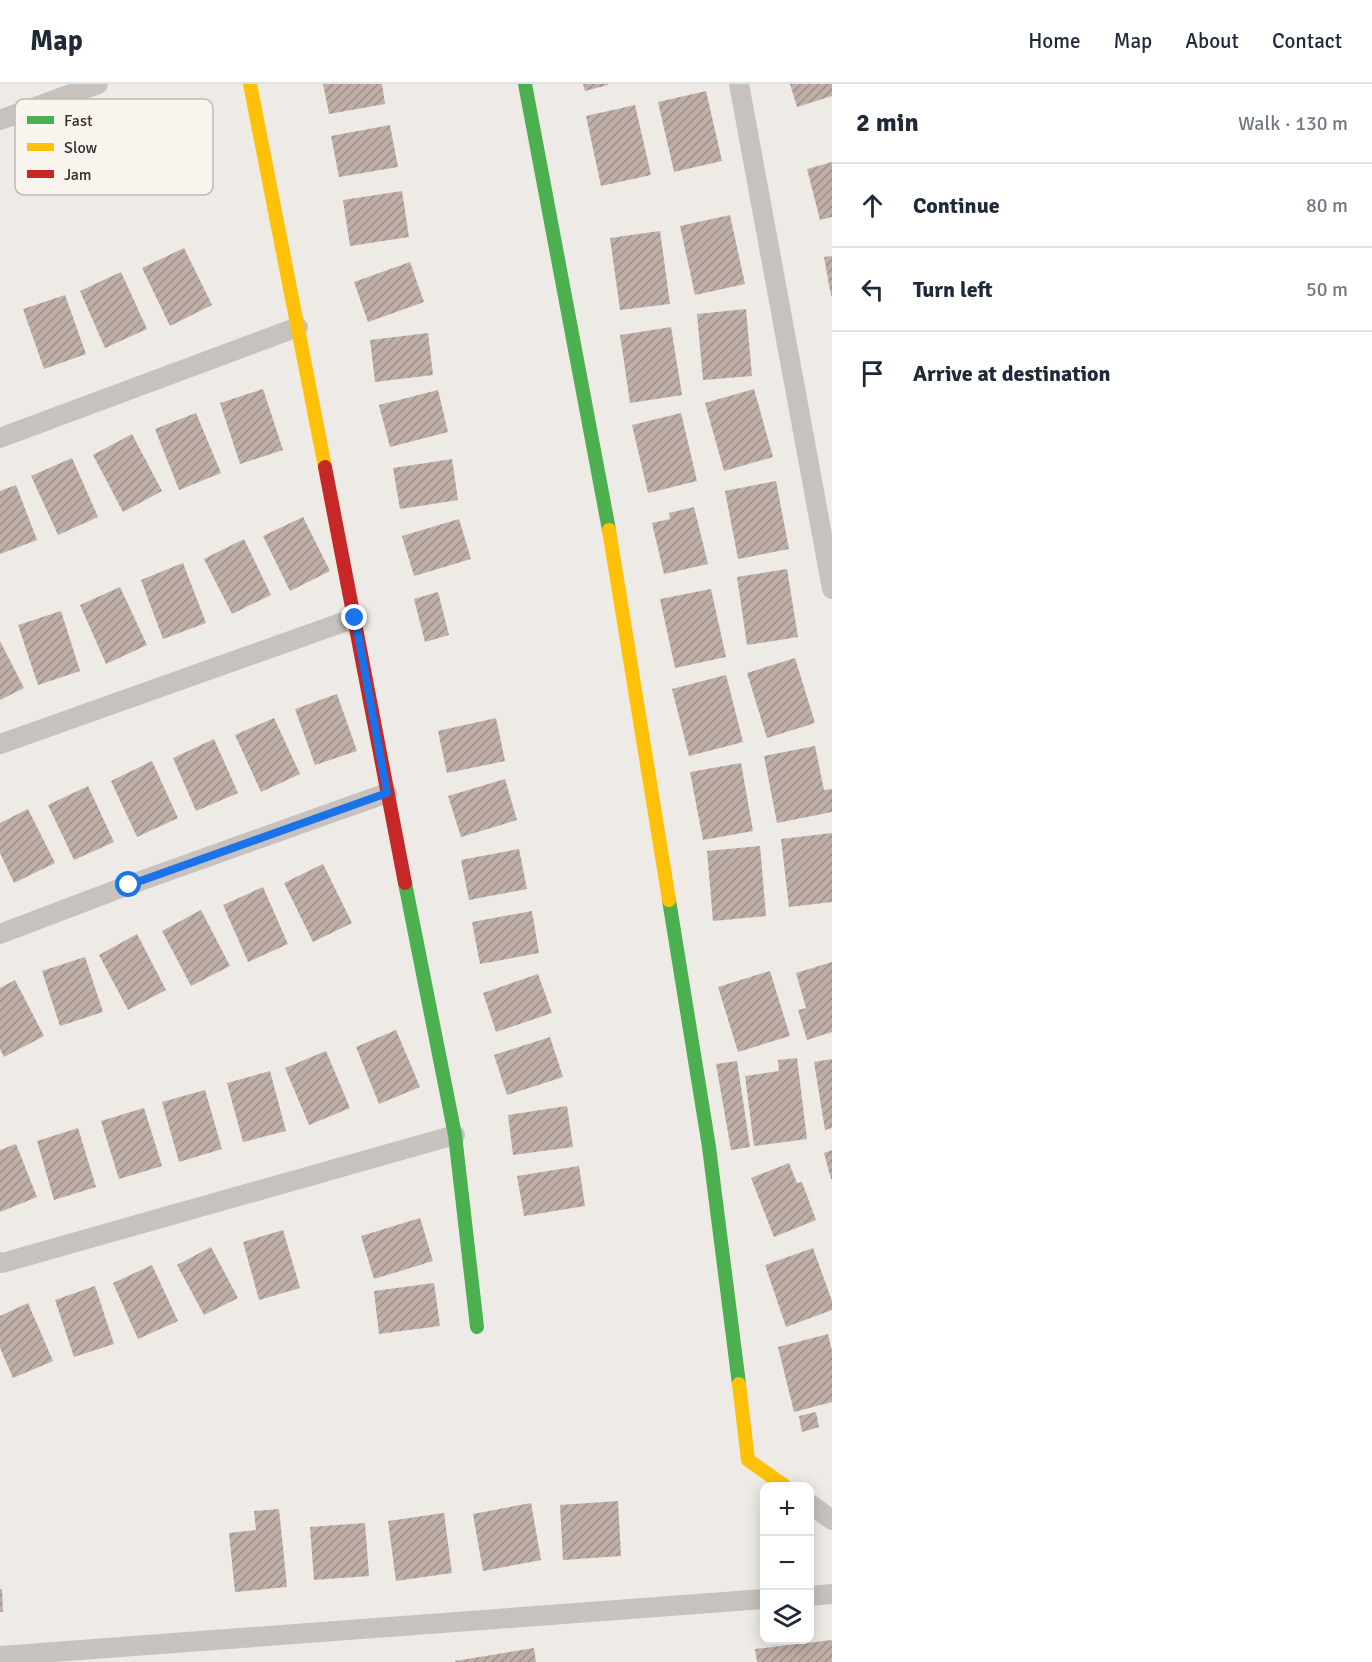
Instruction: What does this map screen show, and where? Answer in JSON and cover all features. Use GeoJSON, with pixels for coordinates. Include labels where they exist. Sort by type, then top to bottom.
{"type":"FeatureCollection","features":[{"type":"Feature","properties":{"kind":"street"},"geometry":{"type":"LineString","coordinates":[[57,99],[98,84]]}},
{"type":"Feature","properties":{"kind":"street"},"geometry":{"type":"LineString","coordinates":[[250,84],[455,1135],[477,1327]]}},
{"type":"Feature","properties":{"kind":"street"},"geometry":{"type":"LineString","coordinates":[[525,84],[607,519],[705,1124],[748,1460],[779,1482]]}},
{"type":"Feature","properties":{"kind":"street"},"geometry":{"type":"LineString","coordinates":[[739,84],[832,590]]}},
{"type":"Feature","properties":{"kind":"street"},"geometry":{"type":"LineString","coordinates":[[0,120],[15,114]]}},
{"type":"Feature","properties":{"kind":"street"},"geometry":{"type":"LineString","coordinates":[[0,438],[298,327]]}},
{"type":"Feature","properties":{"kind":"street"},"geometry":{"type":"LineString","coordinates":[[0,744],[355,618]]}},
{"type":"Feature","properties":{"kind":"street"},"geometry":{"type":"LineString","coordinates":[[0,934],[129,885],[387,793]]}},
{"type":"Feature","properties":{"kind":"street"},"geometry":{"type":"LineString","coordinates":[[0,1262],[455,1135]]}},
{"type":"Feature","properties":{"kind":"street"},"geometry":{"type":"LineString","coordinates":[[814,1507],[832,1521]]}},
{"type":"Feature","properties":{"kind":"street"},"geometry":{"type":"LineString","coordinates":[[814,1596],[832,1594]]}},
{"type":"Feature","properties":{"kind":"street"},"geometry":{"type":"LineString","coordinates":[[0,1656],[760,1599]]}},
{"type":"Feature","properties":{"kind":"building"},"geometry":{"type":"Polygon","coordinates":[[[323,84],[382,84],[385,104],[329,114],[323,84]]]}},
{"type":"Feature","properties":{"kind":"building"},"geometry":{"type":"Polygon","coordinates":[[[583,84],[608,84],[608,85],[585,91],[583,84]]]}},
{"type":"Feature","properties":{"kind":"building"},"geometry":{"type":"Polygon","coordinates":[[[790,84],[832,84],[832,96],[797,107],[790,84]]]}},
{"type":"Feature","properties":{"kind":"building"},"geometry":{"type":"Polygon","coordinates":[[[706,91],[722,161],[674,172],[658,102],[706,91]]]}},
{"type":"Feature","properties":{"kind":"building"},"geometry":{"type":"Polygon","coordinates":[[[635,105],[651,175],[601,186],[586,116],[635,105]]]}},
{"type":"Feature","properties":{"kind":"building"},"geometry":{"type":"Polygon","coordinates":[[[390,125],[398,167],[339,177],[331,136],[390,125]]]}},
{"type":"Feature","properties":{"kind":"building"},"geometry":{"type":"Polygon","coordinates":[[[832,162],[832,217],[820,220],[807,169],[832,162]]]}},
{"type":"Feature","properties":{"kind":"building"},"geometry":{"type":"Polygon","coordinates":[[[402,191],[409,237],[350,246],[343,200],[402,191]]]}},
{"type":"Feature","properties":{"kind":"building"},"geometry":{"type":"Polygon","coordinates":[[[730,215],[745,284],[695,295],[680,226],[730,215]]]}},
{"type":"Feature","properties":{"kind":"building"},"geometry":{"type":"Polygon","coordinates":[[[660,231],[670,304],[620,310],[610,238],[660,231]]]}},
{"type":"Feature","properties":{"kind":"building"},"geometry":{"type":"Polygon","coordinates":[[[184,248],[212,305],[170,326],[142,268],[184,248]]]}},
{"type":"Feature","properties":{"kind":"building"},"geometry":{"type":"Polygon","coordinates":[[[832,256],[832,296],[831,296],[824,257],[832,256]]]}},
{"type":"Feature","properties":{"kind":"building"},"geometry":{"type":"Polygon","coordinates":[[[410,262],[424,302],[368,322],[354,282],[410,262]]]}},
{"type":"Feature","properties":{"kind":"building"},"geometry":{"type":"Polygon","coordinates":[[[121,272],[147,329],[105,348],[80,291],[121,272]]]}},
{"type":"Feature","properties":{"kind":"building"},"geometry":{"type":"Polygon","coordinates":[[[65,295],[86,354],[44,369],[23,309],[65,295]]]}},
{"type":"Feature","properties":{"kind":"building"},"geometry":{"type":"Polygon","coordinates":[[[746,309],[752,376],[703,380],[697,314],[746,309]]]}},
{"type":"Feature","properties":{"kind":"building"},"geometry":{"type":"Polygon","coordinates":[[[671,327],[682,395],[630,403],[620,335],[671,327]]]}},
{"type":"Feature","properties":{"kind":"building"},"geometry":{"type":"Polygon","coordinates":[[[428,333],[433,375],[375,382],[370,340],[428,333]]]}},
{"type":"Feature","properties":{"kind":"building"},"geometry":{"type":"Polygon","coordinates":[[[263,389],[283,450],[240,464],[220,403],[263,389]]]}},
{"type":"Feature","properties":{"kind":"building"},"geometry":{"type":"Polygon","coordinates":[[[754,389],[773,457],[724,471],[705,403],[754,389]]]}},
{"type":"Feature","properties":{"kind":"building"},"geometry":{"type":"Polygon","coordinates":[[[438,390],[448,432],[390,447],[379,405],[438,390]]]}},
{"type":"Feature","properties":{"kind":"building"},"geometry":{"type":"Polygon","coordinates":[[[196,413],[221,473],[179,490],[155,429],[196,413]]]}},
{"type":"Feature","properties":{"kind":"building"},"geometry":{"type":"Polygon","coordinates":[[[681,413],[697,481],[648,493],[632,425],[681,413]]]}},
{"type":"Feature","properties":{"kind":"building"},"geometry":{"type":"Polygon","coordinates":[[[132,434],[162,491],[123,512],[93,455],[132,434]]]}},
{"type":"Feature","properties":{"kind":"building"},"geometry":{"type":"Polygon","coordinates":[[[72,458],[98,517],[58,535],[31,476],[72,458]]]}},
{"type":"Feature","properties":{"kind":"building"},"geometry":{"type":"Polygon","coordinates":[[[452,459],[458,500],[400,509],[393,468],[452,459]]]}},
{"type":"Feature","properties":{"kind":"building"},"geometry":{"type":"Polygon","coordinates":[[[776,481],[789,549],[738,559],[725,491],[776,481]]]}},
{"type":"Feature","properties":{"kind":"building"},"geometry":{"type":"Polygon","coordinates":[[[16,485],[37,540],[0,554],[0,491],[16,485]]]}},
{"type":"Feature","properties":{"kind":"building"},"geometry":{"type":"Polygon","coordinates":[[[694,507],[708,564],[664,574],[652,523],[670,519],[669,513],[694,507]]]}},
{"type":"Feature","properties":{"kind":"building"},"geometry":{"type":"Polygon","coordinates":[[[303,517],[330,571],[290,591],[263,536],[303,517]]]}},
{"type":"Feature","properties":{"kind":"building"},"geometry":{"type":"Polygon","coordinates":[[[459,519],[471,559],[414,576],[402,536],[459,519]]]}},
{"type":"Feature","properties":{"kind":"building"},"geometry":{"type":"Polygon","coordinates":[[[244,539],[271,595],[232,614],[204,559],[244,539]]]}},
{"type":"Feature","properties":{"kind":"building"},"geometry":{"type":"Polygon","coordinates":[[[183,563],[206,623],[163,639],[141,580],[183,563]]]}},
{"type":"Feature","properties":{"kind":"building"},"geometry":{"type":"Polygon","coordinates":[[[787,569],[798,637],[747,645],[737,577],[787,569]]]}},
{"type":"Feature","properties":{"kind":"building"},"geometry":{"type":"Polygon","coordinates":[[[120,587],[147,645],[106,664],[80,605],[120,587]]]}},
{"type":"Feature","properties":{"kind":"building"},"geometry":{"type":"Polygon","coordinates":[[[711,589],[726,657],[675,668],[660,599],[711,589]]]}},
{"type":"Feature","properties":{"kind":"building"},"geometry":{"type":"Polygon","coordinates":[[[438,592],[449,635],[425,642],[414,599],[438,592]]]}},
{"type":"Feature","properties":{"kind":"building"},"geometry":{"type":"Polygon","coordinates":[[[61,611],[80,671],[38,685],[18,625],[61,611]]]}},
{"type":"Feature","properties":{"kind":"building"},"geometry":{"type":"Polygon","coordinates":[[[0,641],[24,688],[0,700],[0,641]]]}},
{"type":"Feature","properties":{"kind":"building"},"geometry":{"type":"Polygon","coordinates":[[[795,658],[815,723],[767,738],[747,673],[795,658]]]}},
{"type":"Feature","properties":{"kind":"building"},"geometry":{"type":"Polygon","coordinates":[[[726,675],[743,742],[689,756],[672,689],[726,675]]]}},
{"type":"Feature","properties":{"kind":"building"},"geometry":{"type":"Polygon","coordinates":[[[337,694],[357,751],[315,765],[295,709],[337,694]]]}},
{"type":"Feature","properties":{"kind":"building"},"geometry":{"type":"Polygon","coordinates":[[[274,718],[300,774],[261,792],[235,735],[274,718]]]}},
{"type":"Feature","properties":{"kind":"building"},"geometry":{"type":"Polygon","coordinates":[[[496,718],[505,761],[447,773],[438,731],[496,718]]]}},
{"type":"Feature","properties":{"kind":"building"},"geometry":{"type":"Polygon","coordinates":[[[214,739],[238,793],[196,811],[173,758],[214,739]]]}},
{"type":"Feature","properties":{"kind":"building"},"geometry":{"type":"Polygon","coordinates":[[[815,746],[824,790],[832,789],[832,812],[777,823],[764,756],[815,746]]]}},
{"type":"Feature","properties":{"kind":"building"},"geometry":{"type":"Polygon","coordinates":[[[152,761],[178,818],[137,837],[111,781],[152,761]]]}},
{"type":"Feature","properties":{"kind":"building"},"geometry":{"type":"Polygon","coordinates":[[[741,763],[753,831],[703,840],[690,772],[741,763]]]}},
{"type":"Feature","properties":{"kind":"building"},"geometry":{"type":"Polygon","coordinates":[[[505,779],[517,820],[461,837],[448,796],[505,779]]]}},
{"type":"Feature","properties":{"kind":"building"},"geometry":{"type":"Polygon","coordinates":[[[88,786],[114,842],[74,860],[48,805],[88,786]]]}},
{"type":"Feature","properties":{"kind":"building"},"geometry":{"type":"Polygon","coordinates":[[[28,809],[55,863],[14,883],[0,853],[0,823],[28,809]]]}},
{"type":"Feature","properties":{"kind":"building"},"geometry":{"type":"Polygon","coordinates":[[[832,833],[832,902],[789,907],[781,839],[832,833]]]}},
{"type":"Feature","properties":{"kind":"building"},"geometry":{"type":"Polygon","coordinates":[[[760,846],[766,916],[713,921],[707,851],[760,846]]]}},
{"type":"Feature","properties":{"kind":"building"},"geometry":{"type":"Polygon","coordinates":[[[519,849],[527,889],[469,900],[461,860],[519,849]]]}},
{"type":"Feature","properties":{"kind":"building"},"geometry":{"type":"Polygon","coordinates":[[[323,864],[352,923],[313,942],[284,883],[323,864]]]}},
{"type":"Feature","properties":{"kind":"building"},"geometry":{"type":"Polygon","coordinates":[[[263,887],[288,944],[248,962],[223,905],[263,887]]]}},
{"type":"Feature","properties":{"kind":"building"},"geometry":{"type":"Polygon","coordinates":[[[201,910],[230,966],[191,986],[162,931],[201,910]]]}},
{"type":"Feature","properties":{"kind":"building"},"geometry":{"type":"Polygon","coordinates":[[[532,911],[539,953],[480,964],[472,922],[532,911]]]}},
{"type":"Feature","properties":{"kind":"building"},"geometry":{"type":"Polygon","coordinates":[[[137,934],[166,990],[128,1010],[99,955],[137,934]]]}},
{"type":"Feature","properties":{"kind":"building"},"geometry":{"type":"Polygon","coordinates":[[[85,957],[103,1012],[60,1026],[42,971],[85,957]]]}},
{"type":"Feature","properties":{"kind":"building"},"geometry":{"type":"Polygon","coordinates":[[[832,962],[832,1032],[807,1040],[798,1010],[806,1008],[796,973],[832,962]]]}},
{"type":"Feature","properties":{"kind":"building"},"geometry":{"type":"Polygon","coordinates":[[[770,971],[790,1036],[738,1052],[718,987],[770,971]]]}},
{"type":"Feature","properties":{"kind":"building"},"geometry":{"type":"Polygon","coordinates":[[[538,974],[552,1013],[496,1032],[483,993],[538,974]]]}},
{"type":"Feature","properties":{"kind":"building"},"geometry":{"type":"Polygon","coordinates":[[[15,980],[44,1036],[4,1057],[0,1049],[0,988],[15,980]]]}},
{"type":"Feature","properties":{"kind":"building"},"geometry":{"type":"Polygon","coordinates":[[[396,1030],[420,1087],[379,1104],[356,1047],[396,1030]]]}},
{"type":"Feature","properties":{"kind":"building"},"geometry":{"type":"Polygon","coordinates":[[[550,1037],[563,1077],[507,1095],[494,1055],[550,1037]]]}},
{"type":"Feature","properties":{"kind":"building"},"geometry":{"type":"Polygon","coordinates":[[[326,1051],[350,1108],[309,1125],[285,1068],[326,1051]]]}},
{"type":"Feature","properties":{"kind":"building"},"geometry":{"type":"Polygon","coordinates":[[[797,1058],[807,1139],[754,1146],[745,1076],[779,1071],[778,1060],[797,1058]]]}},
{"type":"Feature","properties":{"kind":"building"},"geometry":{"type":"Polygon","coordinates":[[[832,1059],[832,1128],[825,1130],[814,1062],[832,1059]]]}},
{"type":"Feature","properties":{"kind":"building"},"geometry":{"type":"Polygon","coordinates":[[[737,1061],[750,1147],[731,1150],[716,1064],[737,1061]]]}},
{"type":"Feature","properties":{"kind":"building"},"geometry":{"type":"Polygon","coordinates":[[[270,1071],[286,1131],[243,1142],[227,1083],[270,1071]]]}},
{"type":"Feature","properties":{"kind":"building"},"geometry":{"type":"Polygon","coordinates":[[[205,1090],[222,1149],[179,1162],[162,1102],[205,1090]]]}},
{"type":"Feature","properties":{"kind":"building"},"geometry":{"type":"Polygon","coordinates":[[[567,1106],[573,1147],[513,1155],[508,1115],[567,1106]]]}},
{"type":"Feature","properties":{"kind":"building"},"geometry":{"type":"Polygon","coordinates":[[[144,1108],[162,1166],[119,1179],[101,1121],[144,1108]]]}},
{"type":"Feature","properties":{"kind":"building"},"geometry":{"type":"Polygon","coordinates":[[[78,1128],[96,1187],[54,1200],[37,1141],[78,1128]]]}},
{"type":"Feature","properties":{"kind":"building"},"geometry":{"type":"Polygon","coordinates":[[[16,1144],[37,1197],[0,1212],[0,1150],[16,1144]]]}},
{"type":"Feature","properties":{"kind":"building"},"geometry":{"type":"Polygon","coordinates":[[[832,1150],[832,1179],[831,1179],[824,1153],[832,1150]]]}},
{"type":"Feature","properties":{"kind":"building"},"geometry":{"type":"Polygon","coordinates":[[[789,1163],[797,1183],[802,1182],[816,1220],[774,1237],[751,1178],[789,1163]]]}},
{"type":"Feature","properties":{"kind":"building"},"geometry":{"type":"Polygon","coordinates":[[[579,1166],[585,1206],[524,1216],[517,1176],[579,1166]]]}},
{"type":"Feature","properties":{"kind":"building"},"geometry":{"type":"Polygon","coordinates":[[[420,1218],[433,1261],[374,1279],[361,1236],[420,1218]]]}},
{"type":"Feature","properties":{"kind":"building"},"geometry":{"type":"Polygon","coordinates":[[[283,1230],[300,1288],[259,1300],[243,1242],[283,1230]]]}},
{"type":"Feature","properties":{"kind":"building"},"geometry":{"type":"Polygon","coordinates":[[[211,1247],[238,1298],[204,1315],[177,1265],[211,1247]]]}},
{"type":"Feature","properties":{"kind":"building"},"geometry":{"type":"Polygon","coordinates":[[[813,1248],[832,1301],[832,1310],[786,1327],[765,1265],[813,1248]]]}},
{"type":"Feature","properties":{"kind":"building"},"geometry":{"type":"Polygon","coordinates":[[[152,1265],[178,1321],[138,1339],[113,1283],[152,1265]]]}},
{"type":"Feature","properties":{"kind":"building"},"geometry":{"type":"Polygon","coordinates":[[[434,1283],[440,1326],[379,1334],[374,1291],[434,1283]]]}},
{"type":"Feature","properties":{"kind":"building"},"geometry":{"type":"Polygon","coordinates":[[[95,1286],[114,1344],[74,1357],[55,1300],[95,1286]]]}},
{"type":"Feature","properties":{"kind":"building"},"geometry":{"type":"Polygon","coordinates":[[[28,1303],[53,1361],[13,1378],[0,1348],[0,1316],[28,1303]]]}},
{"type":"Feature","properties":{"kind":"building"},"geometry":{"type":"Polygon","coordinates":[[[828,1334],[832,1351],[832,1402],[794,1412],[778,1347],[828,1334]]]}},
{"type":"Feature","properties":{"kind":"building"},"geometry":{"type":"Polygon","coordinates":[[[816,1412],[819,1427],[802,1432],[799,1416],[816,1412]]]}},
{"type":"Feature","properties":{"kind":"building"},"geometry":{"type":"Polygon","coordinates":[[[618,1501],[621,1556],[563,1560],[560,1505],[618,1501]]]}},
{"type":"Feature","properties":{"kind":"building"},"geometry":{"type":"Polygon","coordinates":[[[531,1503],[541,1560],[483,1571],[473,1514],[531,1503]]]}},
{"type":"Feature","properties":{"kind":"building"},"geometry":{"type":"Polygon","coordinates":[[[279,1509],[287,1587],[235,1592],[229,1533],[256,1530],[254,1511],[279,1509]]]}},
{"type":"Feature","properties":{"kind":"building"},"geometry":{"type":"Polygon","coordinates":[[[444,1513],[452,1573],[396,1581],[388,1521],[444,1513]]]}},
{"type":"Feature","properties":{"kind":"building"},"geometry":{"type":"Polygon","coordinates":[[[365,1523],[369,1576],[314,1580],[310,1527],[365,1523]]]}},
{"type":"Feature","properties":{"kind":"building"},"geometry":{"type":"Polygon","coordinates":[[[0,1589],[2,1589],[3,1612],[0,1612],[0,1589]]]}},
{"type":"Feature","properties":{"kind":"building"},"geometry":{"type":"Polygon","coordinates":[[[832,1640],[832,1662],[757,1662],[755,1649],[814,1644],[814,1642],[832,1640]]]}},
{"type":"Feature","properties":{"kind":"building"},"geometry":{"type":"Polygon","coordinates":[[[534,1648],[536,1662],[455,1662],[455,1661],[534,1648]]]}},
{"type":"Feature","properties":{"kind":"traffic: fast"},"geometry":{"type":"LineString","coordinates":[[525,84],[609,530]]}},
{"type":"Feature","properties":{"kind":"traffic: fast"},"geometry":{"type":"LineString","coordinates":[[405,883],[455,1135],[477,1327]]}},
{"type":"Feature","properties":{"kind":"traffic: fast"},"geometry":{"type":"LineString","coordinates":[[669,900],[709,1147],[739,1384]]}},
{"type":"Feature","properties":{"kind":"traffic: slow"},"geometry":{"type":"LineString","coordinates":[[250,84],[325,467]]}},
{"type":"Feature","properties":{"kind":"traffic: slow"},"geometry":{"type":"LineString","coordinates":[[609,530],[669,900]]}},
{"type":"Feature","properties":{"kind":"traffic: slow"},"geometry":{"type":"LineString","coordinates":[[739,1384],[748,1460],[779,1482]]}},
{"type":"Feature","properties":{"kind":"traffic: jam"},"geometry":{"type":"LineString","coordinates":[[325,467],[405,883]]}},
{"type":"Feature","properties":{"kind":"route"},"geometry":{"type":"LineString","coordinates":[[129,885],[387,793],[355,618]]}}]}
